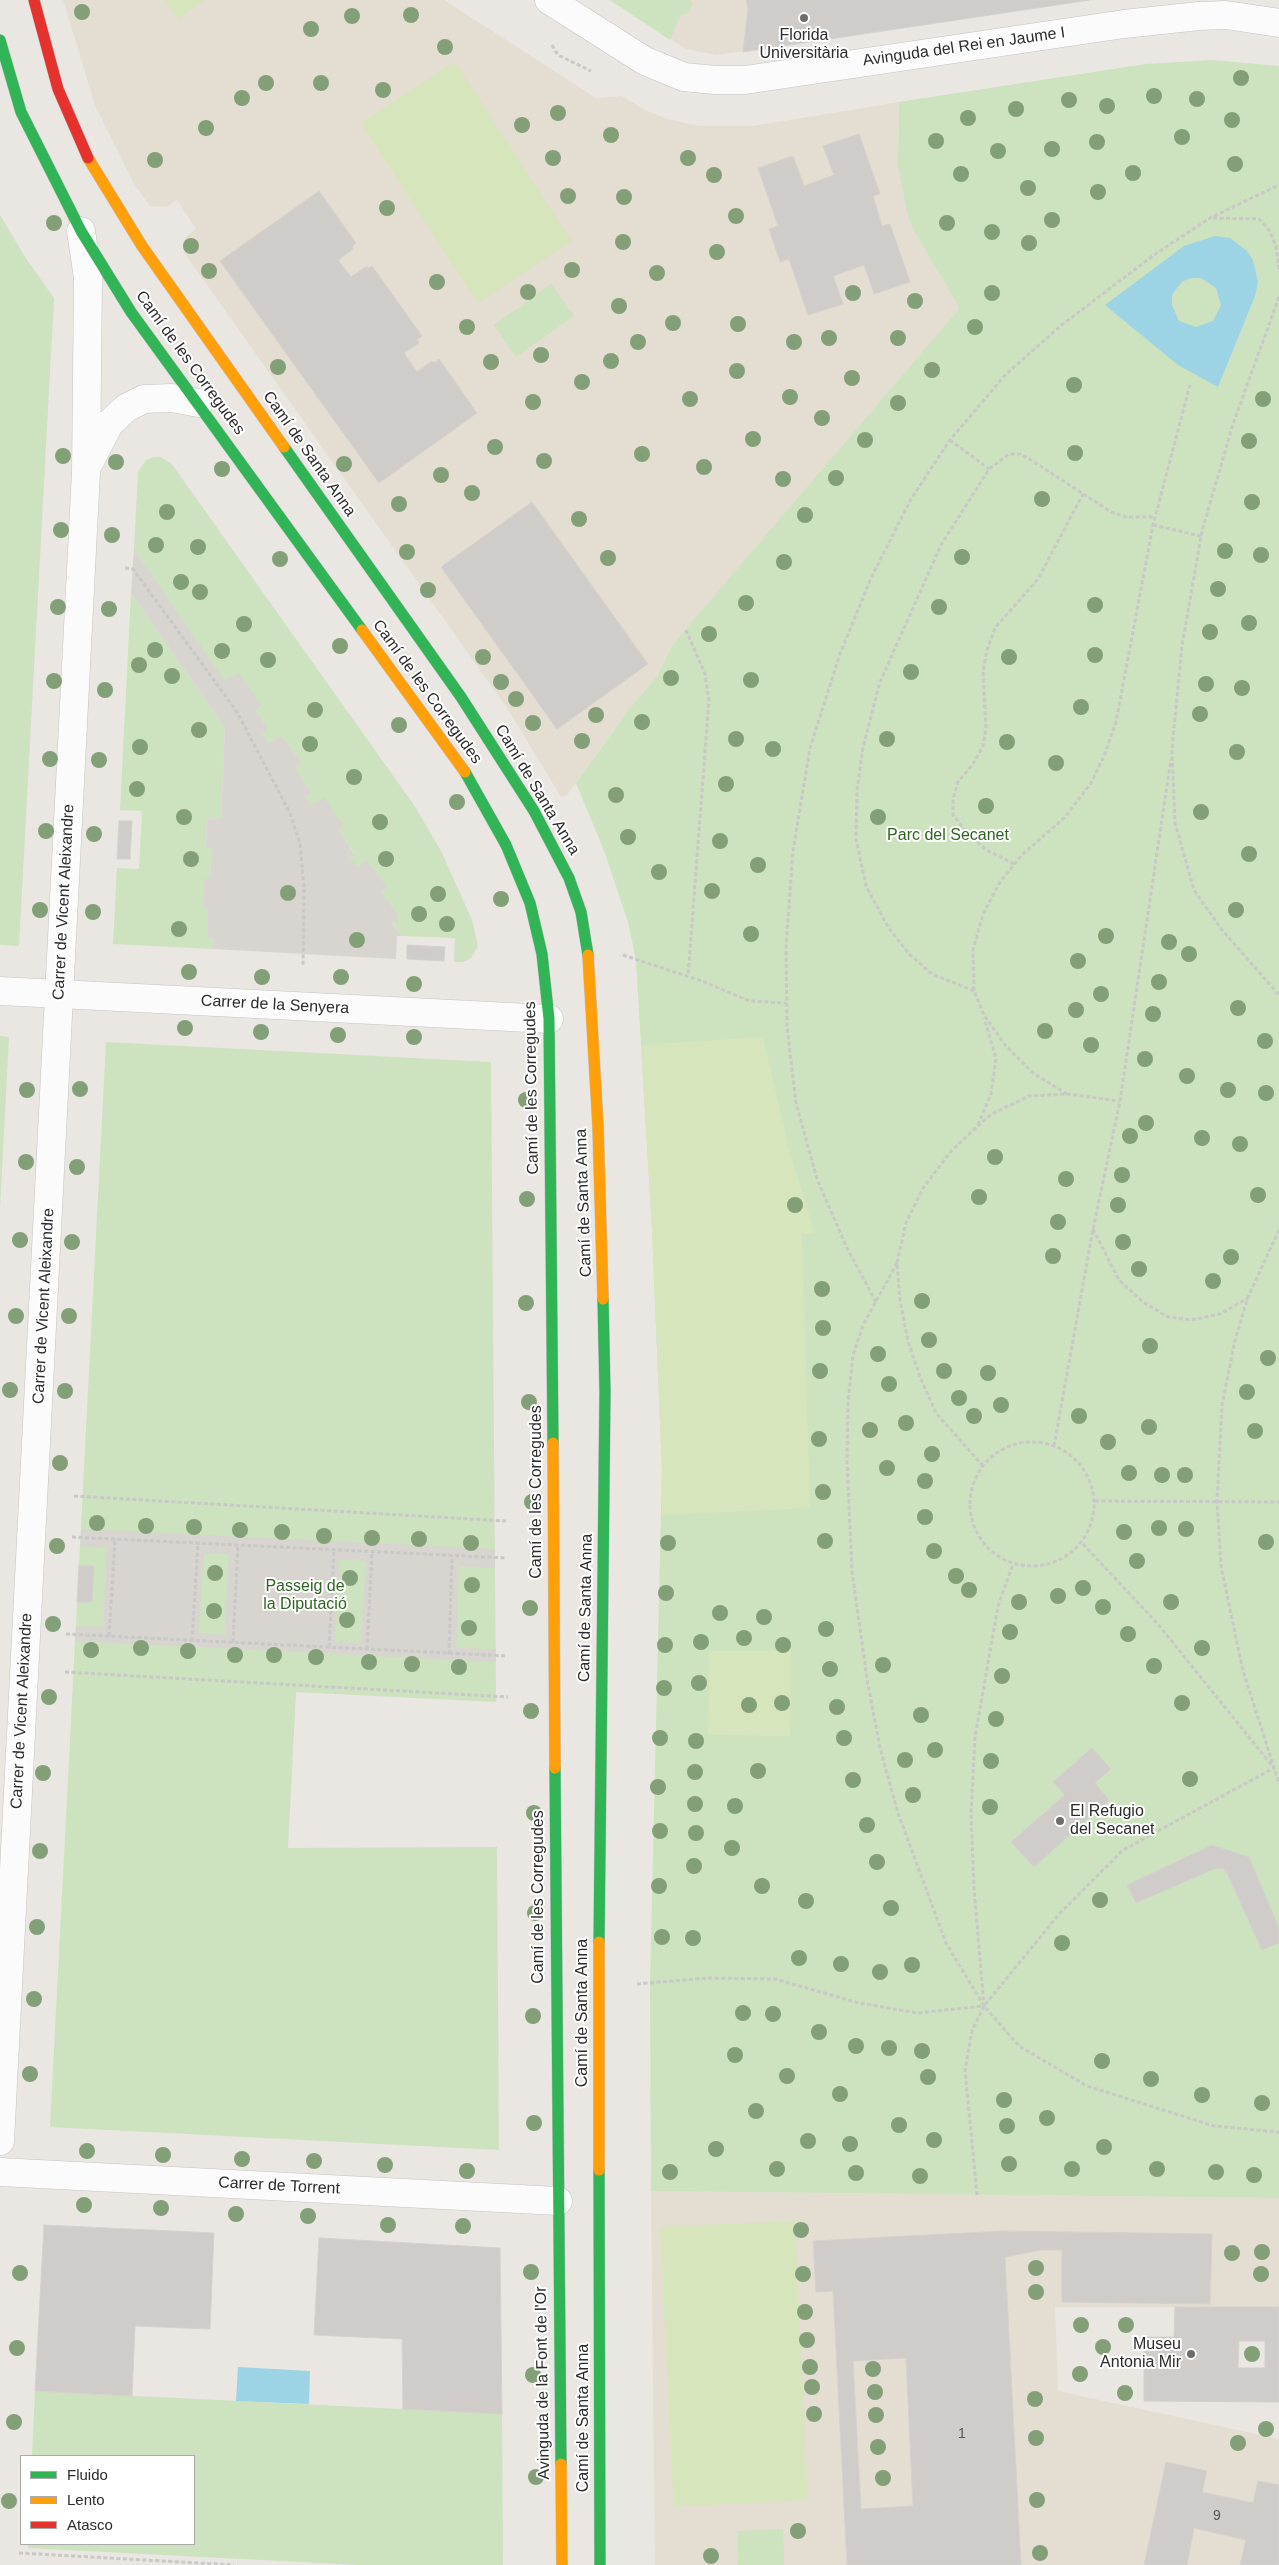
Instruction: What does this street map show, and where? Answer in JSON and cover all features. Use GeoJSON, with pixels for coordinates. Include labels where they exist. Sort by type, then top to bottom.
{"type":"FeatureCollection","features":[{"type":"Feature","properties":{"kind":"street","name":"Camí de Santa Anna"},"geometry":{"type":"LineString","coordinates":[[34,0],[58,89],[91,166],[142,246],[496,750],[534,812],[569,878],[581,912],[588,956],[598,1126],[605,1392],[598,1985],[600,2565]]}},
{"type":"Feature","properties":{"kind":"street","name":"Avinguda del Rei en Jaume I"},"geometry":{"type":"LineString","coordinates":[[549,0],[645,62],[684,77],[715,80],[745,80],[1124,24],[1180,18],[1226,15],[1279,22]]}},
{"type":"Feature","properties":{"kind":"street","name":"Camí de les Corregudes"},"geometry":{"type":"LineString","coordinates":[[0,40],[21,112],[81,231],[131,312],[199,403],[472,782],[506,844],[530,903],[542,954],[549,1019],[558,2201]]}},
{"type":"Feature","properties":{"kind":"street","name":"Carrer de Vicent Aleixandre"},"geometry":{"type":"LineString","coordinates":[[0,2141],[86,472],[88,278],[81,231]]}},
{"type":"Feature","properties":{"kind":"street","name":"Carrer de Vicent Aleixandre"},"geometry":{"type":"LineString","coordinates":[[86,472],[109,424],[126,408],[144,399],[172,398],[199,403]]}},
{"type":"Feature","properties":{"kind":"street","name":"Carrer de la Senyera"},"geometry":{"type":"LineString","coordinates":[[0,991],[549,1019]]}},
{"type":"Feature","properties":{"kind":"street","name":"Carrer de Torrent"},"geometry":{"type":"LineString","coordinates":[[0,2172],[558,2201]]}},
{"type":"Feature","properties":{"kind":"street","name":"Avinguda de la Font de l'Or"},"geometry":{"type":"LineString","coordinates":[[558,2201],[562,2565]]}},
{"type":"Feature","properties":{"kind":"path"},"geometry":{"type":"LineString","coordinates":[[876,1302],[847,1248],[817,1179],[796,1103],[787,1027],[786,947],[793,850],[810,748],[840,654],[871,578],[911,499],[950,440],[1006,374],[1063,324],[1154,255],[1210,218],[1279,185]]}},
{"type":"Feature","properties":{"kind":"path"},"geometry":{"type":"LineString","coordinates":[[1210,218],[1259,219],[1269,230],[1276,246],[1279,269]]}},
{"type":"Feature","properties":{"kind":"path"},"geometry":{"type":"LineString","coordinates":[[1054,1446],[1093,1229],[1120,1101],[1172,749],[1182,646],[1202,536],[1233,424],[1279,297]]}},
{"type":"Feature","properties":{"kind":"path"},"geometry":{"type":"LineString","coordinates":[[977,1127],[991,1094],[996,1058],[984,1015],[974,991],[973,950],[982,914],[1000,882],[1014,864],[1065,817],[1091,783],[1104,756],[1116,722],[1153,525],[1190,385]]}},
{"type":"Feature","properties":{"kind":"path"},"geometry":{"type":"LineString","coordinates":[[950,440],[989,469]]}},
{"type":"Feature","properties":{"kind":"path"},"geometry":{"type":"LineString","coordinates":[[974,991],[932,974],[909,954],[888,926],[866,886],[856,839],[857,790],[863,748],[880,682],[941,545],[989,469],[1009,454],[1020,454],[1111,512],[1126,517],[1155,517]]}},
{"type":"Feature","properties":{"kind":"path"},"geometry":{"type":"LineString","coordinates":[[1014,864],[984,849],[967,833],[953,815],[953,799],[958,782],[973,764],[983,746],[986,728],[982,672],[995,628],[1038,580],[1083,494]]}},
{"type":"Feature","properties":{"kind":"path"},"geometry":{"type":"LineString","coordinates":[[1153,525],[1202,536]]}},
{"type":"Feature","properties":{"kind":"path"},"geometry":{"type":"LineString","coordinates":[[125,568],[133,570],[237,712],[290,813],[300,844],[303,879],[303,966]]}},
{"type":"Feature","properties":{"kind":"path"},"geometry":{"type":"LineString","coordinates":[[686,630],[705,674],[709,700],[688,976]]}},
{"type":"Feature","properties":{"kind":"path"},"geometry":{"type":"LineString","coordinates":[[1172,749],[1175,822],[1194,890],[1222,930],[1279,996]]}},
{"type":"Feature","properties":{"kind":"path"},"geometry":{"type":"LineString","coordinates":[[621,954],[688,976],[750,1002],[786,1003]]}},
{"type":"Feature","properties":{"kind":"path"},"geometry":{"type":"LineString","coordinates":[[984,1015],[1005,1045],[1033,1073],[1067,1094]]}},
{"type":"Feature","properties":{"kind":"path"},"geometry":{"type":"LineString","coordinates":[[1120,1101],[1067,1094],[1029,1096],[990,1115],[952,1150],[923,1188],[906,1224],[897,1263],[863,1325],[853,1355],[848,1403],[847,1461],[852,1571],[867,1679],[880,1748],[898,1813],[946,1942],[984,2006],[1019,2046],[1087,2086],[1214,2126],[1279,2132]]}},
{"type":"Feature","properties":{"kind":"path"},"geometry":{"type":"LineString","coordinates":[[1093,1229],[1119,1280],[1143,1302],[1168,1317],[1191,1320],[1220,1314],[1248,1297]]}},
{"type":"Feature","properties":{"kind":"path"},"geometry":{"type":"LineString","coordinates":[[1279,1230],[1248,1297],[1235,1340],[1222,1404],[1217,1500],[1221,1566],[1241,1661],[1279,1783]]}},
{"type":"Feature","properties":{"kind":"path"},"geometry":{"type":"LineString","coordinates":[[897,1263],[900,1300],[908,1342],[920,1377],[936,1412],[983,1466]]}},
{"type":"Feature","properties":{"kind":"path"},"geometry":{"type":"LineString","coordinates":[[1034,1442],[1054,1446],[1070,1454],[1082,1467],[1091,1483],[1095,1501],[1093,1519],[1082,1543],[1068,1556],[1051,1564],[1032,1567],[1013,1564],[996,1555],[982,1541],[972,1523],[970,1503],[973,1483],[983,1466],[997,1452],[1015,1444],[1034,1442]]}},
{"type":"Feature","properties":{"kind":"path"},"geometry":{"type":"LineString","coordinates":[[74,1496],[506,1521]]}},
{"type":"Feature","properties":{"kind":"path"},"geometry":{"type":"LineString","coordinates":[[1095,1501],[1217,1500],[1279,1502]]}},
{"type":"Feature","properties":{"kind":"path"},"geometry":{"type":"LineString","coordinates":[[72,1537],[506,1558]]}},
{"type":"Feature","properties":{"kind":"path"},"geometry":{"type":"LineString","coordinates":[[109,1636],[115,1539]]}},
{"type":"Feature","properties":{"kind":"path"},"geometry":{"type":"LineString","coordinates":[[1082,1543],[1157,1623],[1274,1768]]}},
{"type":"Feature","properties":{"kind":"path"},"geometry":{"type":"LineString","coordinates":[[192,1641],[198,1544]]}},
{"type":"Feature","properties":{"kind":"path"},"geometry":{"type":"LineString","coordinates":[[232,1642],[238,1545]]}},
{"type":"Feature","properties":{"kind":"path"},"geometry":{"type":"LineString","coordinates":[[329,1647],[334,1550]]}},
{"type":"Feature","properties":{"kind":"path"},"geometry":{"type":"LineString","coordinates":[[367,1649],[372,1552]]}},
{"type":"Feature","properties":{"kind":"path"},"geometry":{"type":"LineString","coordinates":[[449,1654],[452,1555]]}},
{"type":"Feature","properties":{"kind":"path"},"geometry":{"type":"LineString","coordinates":[[984,2006],[974,1888],[971,1815],[975,1738],[998,1606],[1013,1564]]}},
{"type":"Feature","properties":{"kind":"path"},"geometry":{"type":"LineString","coordinates":[[66,1634],[507,1656]]}},
{"type":"Feature","properties":{"kind":"path"},"geometry":{"type":"LineString","coordinates":[[65,1672],[508,1696]]}},
{"type":"Feature","properties":{"kind":"path"},"geometry":{"type":"LineString","coordinates":[[977,2195],[965,2070],[972,2031],[984,2006],[1060,1913],[1123,1850],[1274,1768]]}},
{"type":"Feature","properties":{"kind":"path"},"geometry":{"type":"LineString","coordinates":[[637,1984],[708,1978],[775,1979],[859,2003],[918,2013],[984,2006]]}},
{"type":"Feature","properties":{"kind":"path"},"geometry":{"type":"LineString","coordinates":[[19,2553],[234,2565]]}},
{"type":"Feature","properties":{"kind":"shaded area"},"geometry":{"type":"Polygon","coordinates":[[[63,0],[444,0],[596,98],[622,96],[645,110],[668,119],[699,126],[753,126],[899,102],[898,144],[913,229],[961,308],[673,644],[658,675],[630,708],[567,795],[561,797],[507,708],[183,251],[185,238],[196,229],[177,200],[167,207],[150,206],[134,184],[95,105],[63,0]]]}},
{"type":"Feature","properties":{"kind":"shaded area","name":"Florida Universitària"},"geometry":{"type":"Polygon","coordinates":[[[610,0],[1090,0],[716,55],[686,49],[610,0]]]}},
{"type":"Feature","properties":{"kind":"shaded area"},"geometry":{"type":"Polygon","coordinates":[[[134,549],[225,681],[239,673],[262,705],[256,710],[268,729],[262,734],[268,743],[282,736],[302,762],[295,768],[311,792],[306,797],[312,805],[324,798],[344,825],[339,830],[354,854],[349,857],[357,867],[367,860],[387,886],[382,891],[399,917],[392,923],[402,936],[397,936],[396,959],[213,949],[213,937],[208,937],[208,907],[203,907],[204,879],[210,879],[212,848],[206,848],[207,818],[221,819],[225,727],[131,593],[134,549]]]}},
{"type":"Feature","properties":{"kind":"shaded area"},"geometry":{"type":"Polygon","coordinates":[[[81,1529],[495,1549],[495,1568],[459,1566],[456,1648],[496,1649],[496,1662],[75,1641],[76,1626],[103,1627],[107,1548],[80,1546],[81,1529]],[[204,1553],[199,1633],[225,1635],[229,1554],[204,1553]],[[340,1559],[335,1641],[361,1643],[366,1561],[340,1559]]]}},
{"type":"Feature","properties":{"kind":"shaded area"},"geometry":{"type":"Polygon","coordinates":[[[651,2191],[1279,2198],[1279,2307],[1055,2307],[1058,2391],[1279,2439],[1279,2565],[655,2565],[651,2191]]]}},
{"type":"Feature","properties":{"kind":"green space"},"geometry":{"type":"Polygon","coordinates":[[[165,0],[204,0],[179,19],[165,0]]]}},
{"type":"Feature","properties":{"kind":"green space"},"geometry":{"type":"Polygon","coordinates":[[[610,0],[689,0],[692,2],[690,12],[680,16],[670,40],[610,0]]]}},
{"type":"Feature","properties":{"kind":"green space","name":"Parc del Secanet"},"geometry":{"type":"Polygon","coordinates":[[[1213,60],[1279,66],[1279,2198],[651,2191],[650,1983],[662,1470],[652,1230],[636,960],[628,922],[605,853],[576,783],[630,708],[658,675],[673,644],[960,308],[913,229],[907,212],[898,164],[899,102],[1146,64],[1213,60]]]}},
{"type":"Feature","properties":{"kind":"green space"},"geometry":{"type":"Polygon","coordinates":[[[455,62],[572,241],[478,303],[361,123],[455,62]]]}},
{"type":"Feature","properties":{"kind":"green space"},"geometry":{"type":"Polygon","coordinates":[[[0,215],[25,257],[54,298],[19,946],[0,945],[0,215]]]}},
{"type":"Feature","properties":{"kind":"green space"},"geometry":{"type":"Polygon","coordinates":[[[551,284],[574,316],[516,357],[494,325],[551,284]]]}},
{"type":"Feature","properties":{"kind":"green space"},"geometry":{"type":"Polygon","coordinates":[[[160,457],[171,463],[416,808],[442,853],[472,920],[478,946],[471,958],[463,962],[454,962],[455,938],[402,936],[392,922],[399,917],[382,891],[387,886],[367,860],[357,868],[349,857],[354,853],[339,830],[344,825],[311,805],[306,797],[311,792],[295,768],[302,762],[283,737],[268,744],[262,734],[268,729],[256,710],[262,705],[225,682],[134,549],[138,472],[146,460],[160,457]]]}},
{"type":"Feature","properties":{"kind":"green space"},"geometry":{"type":"Polygon","coordinates":[[[131,593],[225,727],[221,819],[207,818],[206,848],[212,848],[210,880],[204,879],[203,907],[208,907],[208,936],[213,937],[213,949],[113,944],[117,868],[139,869],[142,811],[120,810],[131,593]]]}},
{"type":"Feature","properties":{"kind":"green space"},"geometry":{"type":"Polygon","coordinates":[[[0,1036],[9,1037],[0,1209],[0,1036]]]}},
{"type":"Feature","properties":{"kind":"green space"},"geometry":{"type":"Polygon","coordinates":[[[763,1037],[789,1149],[815,1234],[802,1234],[810,1508],[662,1515],[662,1470],[652,1230],[641,1045],[763,1037]]]}},
{"type":"Feature","properties":{"kind":"green space","name":"Passeig de la Diputació"},"geometry":{"type":"Polygon","coordinates":[[[106,1042],[491,1062],[496,1702],[296,1692],[288,1848],[497,1847],[499,2150],[50,2127],[106,1042]]]}},
{"type":"Feature","properties":{"kind":"green space"},"geometry":{"type":"Polygon","coordinates":[[[709,1651],[791,1651],[790,1736],[708,1735],[709,1651]]]}},
{"type":"Feature","properties":{"kind":"green space"},"geometry":{"type":"Polygon","coordinates":[[[795,2221],[808,2500],[674,2507],[660,2227],[795,2221]]]}},
{"type":"Feature","properties":{"kind":"green space"},"geometry":{"type":"Polygon","coordinates":[[[35,2391],[502,2414],[503,2565],[360,2565],[28,2548],[28,2545],[195,2545],[195,2455],[32,2455],[35,2391]]]}},
{"type":"Feature","properties":{"kind":"green space"},"geometry":{"type":"Polygon","coordinates":[[[783,2529],[784,2565],[738,2565],[737,2531],[783,2529]]]}},
{"type":"Feature","properties":{"kind":"water"},"geometry":{"type":"Polygon","coordinates":[[[1215,236],[1230,238],[1247,251],[1253,260],[1258,282],[1255,296],[1218,387],[1178,365],[1105,305],[1184,246],[1215,236]],[[1201,278],[1183,281],[1172,295],[1172,305],[1179,321],[1196,327],[1213,321],[1221,305],[1216,288],[1201,278]]]}},
{"type":"Feature","properties":{"kind":"water"},"geometry":{"type":"Polygon","coordinates":[[[238,2367],[310,2371],[309,2404],[236,2401],[238,2367]]]}},
{"type":"Feature","properties":{"kind":"building","name":"Florida Universitària"},"geometry":{"type":"Polygon","coordinates":[[[746,0],[1090,0],[743,52],[748,9],[746,0]]]}},
{"type":"Feature","properties":{"kind":"building"},"geometry":{"type":"Polygon","coordinates":[[[859,134],[880,194],[873,196],[882,226],[890,224],[910,282],[874,294],[864,265],[833,276],[843,304],[808,315],[789,259],[780,262],[769,229],[778,226],[758,168],[793,156],[804,186],[834,175],[823,146],[859,134]]]}},
{"type":"Feature","properties":{"kind":"building"},"geometry":{"type":"Polygon","coordinates":[[[319,191],[356,243],[352,247],[353,249],[338,260],[351,277],[367,266],[368,268],[372,266],[422,336],[417,340],[419,343],[404,353],[417,372],[432,361],[434,363],[439,359],[477,413],[379,483],[220,261],[319,191]]]}},
{"type":"Feature","properties":{"kind":"building"},"geometry":{"type":"Polygon","coordinates":[[[532,502],[648,664],[557,729],[441,567],[532,502]]]}},
{"type":"Feature","properties":{"kind":"building"},"geometry":{"type":"Polygon","coordinates":[[[119,821],[132,821],[130,859],[117,859],[119,821]]]}},
{"type":"Feature","properties":{"kind":"building"},"geometry":{"type":"Polygon","coordinates":[[[407,945],[445,947],[444,961],[407,959],[407,945]]]}},
{"type":"Feature","properties":{"kind":"building"},"geometry":{"type":"Polygon","coordinates":[[[79,1565],[94,1566],[92,1602],[77,1602],[79,1565]]]}},
{"type":"Feature","properties":{"kind":"building","name":"El Refugio del Secanet"},"geometry":{"type":"Polygon","coordinates":[[[1092,1748],[1111,1769],[1095,1783],[1109,1800],[1034,1867],[1011,1842],[1065,1795],[1053,1782],[1092,1748]]]}},
{"type":"Feature","properties":{"kind":"building"},"geometry":{"type":"Polygon","coordinates":[[[1212,1845],[1249,1857],[1279,1928],[1279,1943],[1262,1950],[1227,1873],[1222,1868],[1214,1869],[1136,1903],[1127,1885],[1212,1845]]]}},
{"type":"Feature","properties":{"kind":"building"},"geometry":{"type":"Polygon","coordinates":[[[44,2225],[214,2233],[210,2329],[135,2326],[132,2396],[35,2391],[44,2225]]]}},
{"type":"Feature","properties":{"kind":"building"},"geometry":{"type":"Polygon","coordinates":[[[1004,2231],[1212,2234],[1210,2304],[1062,2302],[1062,2250],[1040,2250],[1005,2257],[1021,2565],[847,2565],[833,2291],[816,2292],[813,2241],[1004,2231]],[[906,2358],[853,2361],[861,2509],[913,2506],[906,2358]]]}},
{"type":"Feature","properties":{"kind":"building"},"geometry":{"type":"Polygon","coordinates":[[[319,2238],[500,2248],[502,2414],[403,2409],[402,2339],[314,2335],[319,2238]]]}},
{"type":"Feature","properties":{"kind":"building","name":"Museu Antonia Mir"},"geometry":{"type":"Polygon","coordinates":[[[1175,2307],[1279,2307],[1279,2402],[1144,2401],[1144,2337],[1174,2337],[1175,2307]],[[1239,2341],[1238,2368],[1265,2368],[1265,2341],[1239,2341]]]}},
{"type":"Feature","properties":{"kind":"building"},"geometry":{"type":"Polygon","coordinates":[[[1166,2462],[1207,2471],[1202,2492],[1253,2503],[1258,2481],[1279,2485],[1279,2565],[1240,2565],[1246,2540],[1194,2528],[1187,2565],[1144,2565],[1166,2462]]]}},
{"type":"Feature","properties":{"kind":"traffic: fast"},"geometry":{"type":"LineString","coordinates":[[0,40],[21,112],[81,231],[131,312],[362,630]]}},
{"type":"Feature","properties":{"kind":"traffic: fast"},"geometry":{"type":"LineString","coordinates":[[284,447],[461,697],[534,811],[569,878],[581,912],[588,955]]}},
{"type":"Feature","properties":{"kind":"traffic: fast"},"geometry":{"type":"LineString","coordinates":[[465,772],[506,845],[530,903],[542,954],[549,1019],[553,1443]]}},
{"type":"Feature","properties":{"kind":"traffic: fast"},"geometry":{"type":"LineString","coordinates":[[599,1942],[605,1392],[603,1299]]}},
{"type":"Feature","properties":{"kind":"traffic: fast"},"geometry":{"type":"LineString","coordinates":[[555,1768],[561,2464]]}},
{"type":"Feature","properties":{"kind":"traffic: fast"},"geometry":{"type":"LineString","coordinates":[[599,2170],[600,2565]]}},
{"type":"Feature","properties":{"kind":"traffic: slow"},"geometry":{"type":"LineString","coordinates":[[88,158],[142,246],[284,447]]}},
{"type":"Feature","properties":{"kind":"traffic: slow"},"geometry":{"type":"LineString","coordinates":[[362,630],[465,772]]}},
{"type":"Feature","properties":{"kind":"traffic: slow"},"geometry":{"type":"LineString","coordinates":[[588,955],[598,1126],[603,1299]]}},
{"type":"Feature","properties":{"kind":"traffic: slow"},"geometry":{"type":"LineString","coordinates":[[553,1443],[555,1768]]}},
{"type":"Feature","properties":{"kind":"traffic: slow"},"geometry":{"type":"LineString","coordinates":[[599,1942],[599,2170]]}},
{"type":"Feature","properties":{"kind":"traffic: slow"},"geometry":{"type":"LineString","coordinates":[[561,2464],[562,2565]]}},
{"type":"Feature","properties":{"kind":"traffic: jam"},"geometry":{"type":"LineString","coordinates":[[34,0],[58,89],[88,158]]}},
{"type":"Feature","properties":{"kind":"place","name":"Florida Universitària"},"geometry":{"type":"Point","coordinates":[804,18]}},
{"type":"Feature","properties":{"kind":"place","name":"El Refugio del Secanet"},"geometry":{"type":"Point","coordinates":[1060,1821]}},
{"type":"Feature","properties":{"kind":"place","name":"Museu Antonia Mir"},"geometry":{"type":"Point","coordinates":[1191,2354]}}]}
